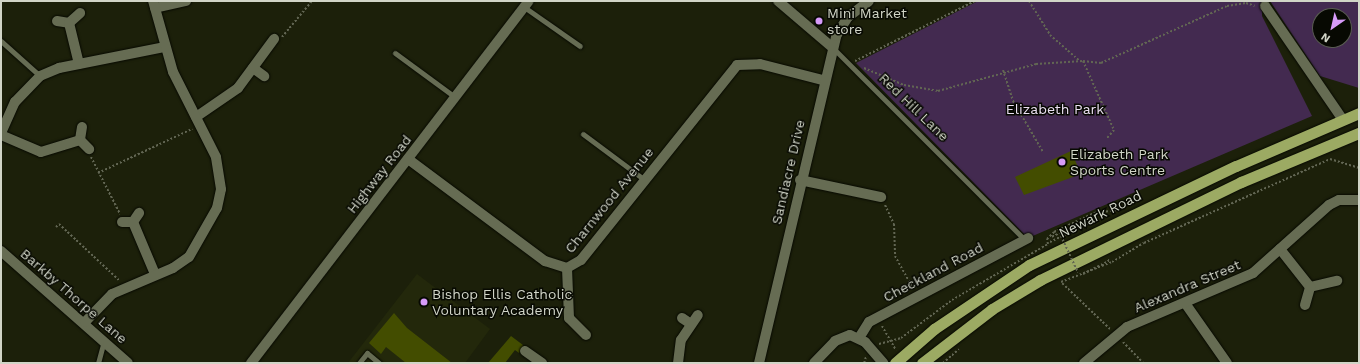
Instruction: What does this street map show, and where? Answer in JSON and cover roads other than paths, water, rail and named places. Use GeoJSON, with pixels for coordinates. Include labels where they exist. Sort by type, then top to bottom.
{"type":"FeatureCollection","features":[{"type":"Feature","properties":{"kind":"highway","name":"Newark Road"},"geometry":{"type":"LineString","coordinates":[[898,360],[980,295],[1029,265],[1236,166],[1359,113]]}},
{"type":"Feature","properties":{"kind":"highway"},"geometry":{"type":"LineString","coordinates":[[922,363],[986,313],[1040,280],[1240,182],[1359,133]]}},
{"type":"Feature","properties":{"kind":"street"},"geometry":{"type":"LineString","coordinates":[[85,322],[112,294],[125,286],[173,268],[189,257],[217,208],[220,172],[164,47],[154,4],[186,1]]}},
{"type":"Feature","properties":{"kind":"street","name":"Red Hill Lane"},"geometry":{"type":"LineString","coordinates":[[778,1],[833,48]]}},
{"type":"Feature","properties":{"kind":"street","name":"Sandiacre Drive"},"geometry":{"type":"LineString","coordinates":[[759,363],[823,80],[841,26],[869,1]]}},
{"type":"Feature","properties":{"kind":"street","name":"Highway Road"},"geometry":{"type":"LineString","coordinates":[[250,363],[527,4]]}},
{"type":"Feature","properties":{"kind":"street"},"geometry":{"type":"LineString","coordinates":[[1266,5],[1343,120]]}},
{"type":"Feature","properties":{"kind":"street"},"geometry":{"type":"LineString","coordinates":[[69,23],[80,13]]}},
{"type":"Feature","properties":{"kind":"street"},"geometry":{"type":"LineString","coordinates":[[57,21],[69,23]]}},
{"type":"Feature","properties":{"kind":"street"},"geometry":{"type":"LineString","coordinates":[[69,23],[79,64]]}},
{"type":"Feature","properties":{"kind":"street"},"geometry":{"type":"LineString","coordinates":[[198,121],[229,96],[253,68],[274,39]]}},
{"type":"Feature","properties":{"kind":"street"},"geometry":{"type":"LineString","coordinates":[[80,140],[42,152],[1,134],[3,116],[22,92],[40,76],[79,64],[164,47]]}},
{"type":"Feature","properties":{"kind":"street","name":"Charnwood Avenue"},"geometry":{"type":"LineString","coordinates":[[408,159],[545,261],[567,268],[581,260],[737,65],[760,64],[823,80]]}},
{"type":"Feature","properties":{"kind":"street"},"geometry":{"type":"LineString","coordinates":[[253,68],[264,76]]}},
{"type":"Feature","properties":{"kind":"street"},"geometry":{"type":"LineString","coordinates":[[80,140],[82,127]]}},
{"type":"Feature","properties":{"kind":"street"},"geometry":{"type":"LineString","coordinates":[[80,140],[89,149]]}},
{"type":"Feature","properties":{"kind":"street"},"geometry":{"type":"LineString","coordinates":[[800,180],[881,197]]}},
{"type":"Feature","properties":{"kind":"street","name":"Alexandra Street"},"geometry":{"type":"LineString","coordinates":[[1084,363],[1116,334],[1247,276],[1329,205],[1338,200],[1359,200]]}},
{"type":"Feature","properties":{"kind":"street"},"geometry":{"type":"LineString","coordinates":[[139,213],[128,222],[155,274]]}},
{"type":"Feature","properties":{"kind":"street","name":"Checkland Road"},"geometry":{"type":"LineString","coordinates":[[858,338],[864,326],[877,317],[1026,239]]}},
{"type":"Feature","properties":{"kind":"street"},"geometry":{"type":"LineString","coordinates":[[1280,249],[1310,287]]}},
{"type":"Feature","properties":{"kind":"street","name":"Barkby Thorpe Lane"},"geometry":{"type":"LineString","coordinates":[[1,251],[105,339],[128,363]]}},
{"type":"Feature","properties":{"kind":"street"},"geometry":{"type":"LineString","coordinates":[[567,268],[569,318],[586,335]]}},
{"type":"Feature","properties":{"kind":"street"},"geometry":{"type":"LineString","coordinates":[[1310,287],[1337,280]]}},
{"type":"Feature","properties":{"kind":"street"},"geometry":{"type":"LineString","coordinates":[[1305,305],[1310,287]]}},
{"type":"Feature","properties":{"kind":"street"},"geometry":{"type":"LineString","coordinates":[[1185,303],[1227,363]]}},
{"type":"Feature","properties":{"kind":"street"},"geometry":{"type":"LineString","coordinates":[[678,363],[681,340],[698,315]]}},
{"type":"Feature","properties":{"kind":"street"},"geometry":{"type":"LineString","coordinates":[[682,318],[691,324]]}},
{"type":"Feature","properties":{"kind":"street"},"geometry":{"type":"LineString","coordinates":[[814,363],[835,341],[850,335],[858,338],[883,363]]}},
{"type":"Feature","properties":{"kind":"street"},"geometry":{"type":"LineString","coordinates":[[525,351],[537,362]]}},
{"type":"Feature","properties":{"kind":"lane"},"geometry":{"type":"LineString","coordinates":[[527,4],[580,46]]}},
{"type":"Feature","properties":{"kind":"lane"},"geometry":{"type":"LineString","coordinates":[[1,41],[40,76]]}},
{"type":"Feature","properties":{"kind":"lane","name":"Red Hill Lane"},"geometry":{"type":"LineString","coordinates":[[833,48],[1026,239]]}},
{"type":"Feature","properties":{"kind":"lane"},"geometry":{"type":"LineString","coordinates":[[395,53],[455,97]]}},
{"type":"Feature","properties":{"kind":"lane"},"geometry":{"type":"LineString","coordinates":[[583,134],[645,180]]}},
{"type":"Feature","properties":{"kind":"lane"},"geometry":{"type":"LineString","coordinates":[[98,363],[105,339]]}},
{"type":"Feature","properties":{"kind":"lane"},"geometry":{"type":"LineString","coordinates":[[359,363],[367,353],[380,363]]}},
{"type":"Feature","properties":{"kind":"place","name":"Mini Market store"},"geometry":{"type":"Point","coordinates":[819,21]}},
{"type":"Feature","properties":{"kind":"place","name":"Elizabeth Park Sports Centre"},"geometry":{"type":"Point","coordinates":[1062,162]}},
{"type":"Feature","properties":{"kind":"place","name":"Bishop Ellis Catholic Voluntary Academy"},"geometry":{"type":"Point","coordinates":[424,302]}},
{"type":"Feature","properties":{"kind":"park label","name":"Elizabeth Park"},"geometry":{"type":"Point","coordinates":[1055,109]}}]}
